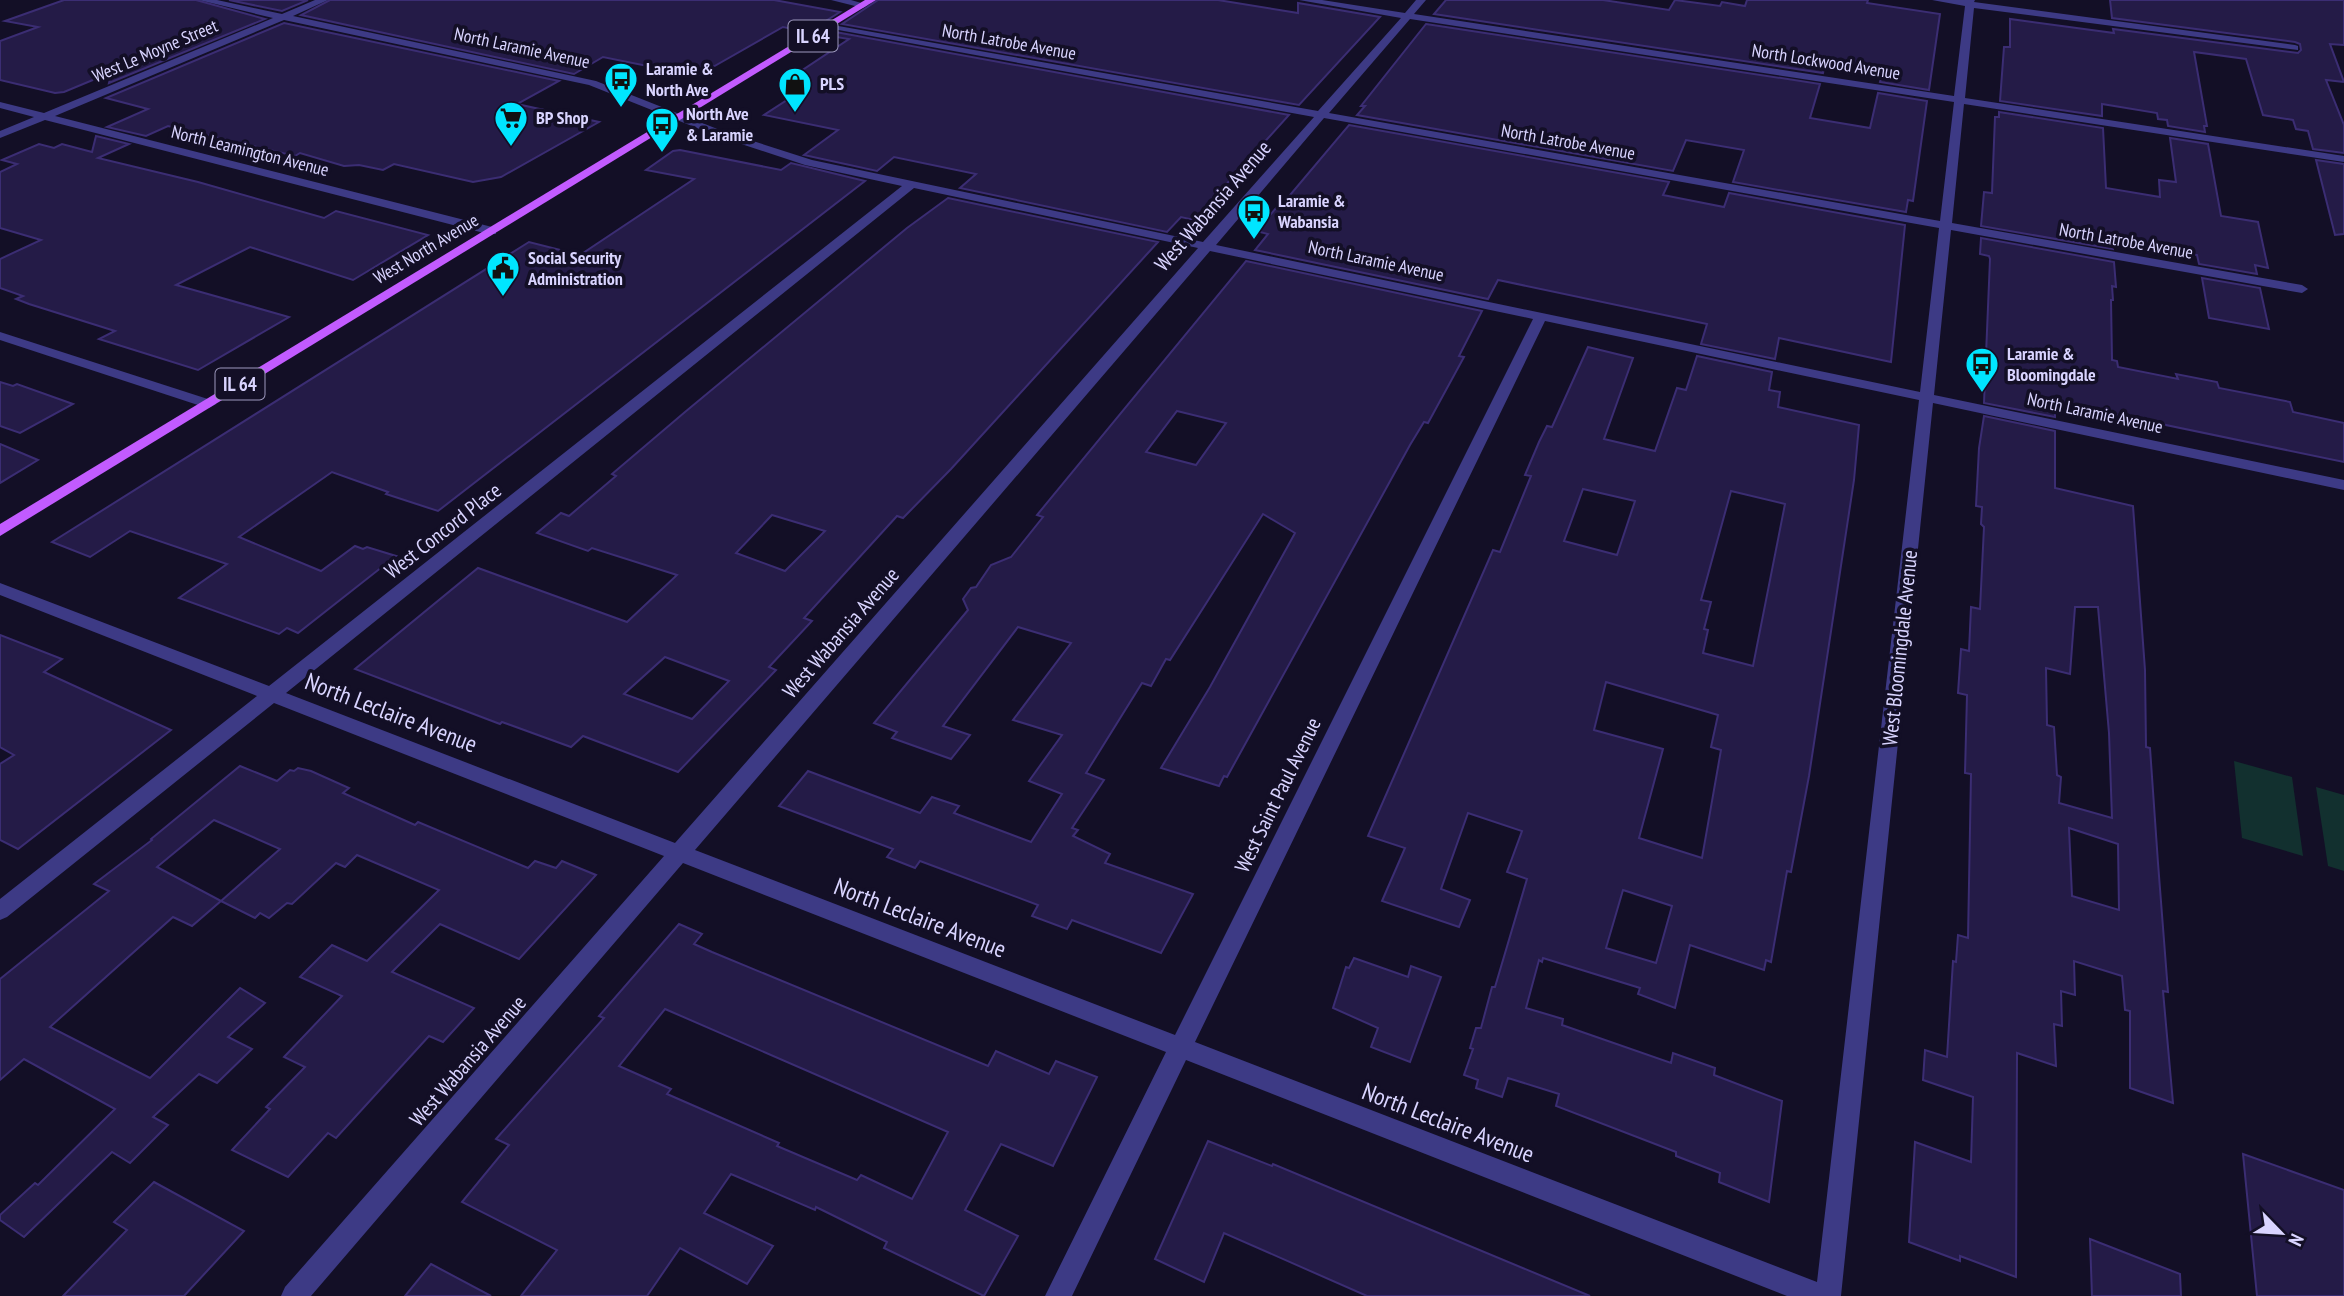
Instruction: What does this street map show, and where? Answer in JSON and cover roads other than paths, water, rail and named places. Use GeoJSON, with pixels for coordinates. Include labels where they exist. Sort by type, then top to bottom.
{"type":"FeatureCollection","features":[{"type":"Feature","properties":{"kind":"main road","name":"West North Avenue"},"geometry":{"type":"LineString","coordinates":[[0,531],[867,2]]}},
{"type":"Feature","properties":{"kind":"street","name":"North Laramie Avenue"},"geometry":{"type":"LineString","coordinates":[[204,0],[592,83],[678,118],[809,163],[2344,485]]}},
{"type":"Feature","properties":{"kind":"street","name":"West Le Moyne Street"},"geometry":{"type":"LineString","coordinates":[[0,135],[323,0]]}},
{"type":"Feature","properties":{"kind":"street"},"geometry":{"type":"LineString","coordinates":[[836,0],[867,2]]}},
{"type":"Feature","properties":{"kind":"street","name":"North Lockwood Avenue"},"geometry":{"type":"LineString","coordinates":[[1304,0],[2344,159]]}},
{"type":"Feature","properties":{"kind":"street","name":"West Wabansia Avenue"},"geometry":{"type":"LineString","coordinates":[[294,1296],[1421,0]]}},
{"type":"Feature","properties":{"kind":"street"},"geometry":{"type":"LineString","coordinates":[[1937,0],[1969,2],[2295,48]]}},
{"type":"Feature","properties":{"kind":"street","name":"West Bloomingdale Avenue"},"geometry":{"type":"LineString","coordinates":[[1828,1296],[1928,398],[1969,2]]}},
{"type":"Feature","properties":{"kind":"street","name":"North Latrobe Avenue"},"geometry":{"type":"LineString","coordinates":[[827,27],[2302,289]]}},
{"type":"Feature","properties":{"kind":"street","name":"North Leamington Avenue"},"geometry":{"type":"LineString","coordinates":[[0,105],[492,231]]}},
{"type":"Feature","properties":{"kind":"street","name":"West Concord Place"},"geometry":{"type":"LineString","coordinates":[[0,911],[912,184]]}},
{"type":"Feature","properties":{"kind":"street","name":"West Saint Paul Avenue"},"geometry":{"type":"LineString","coordinates":[[1058,1296],[1541,316]]}},
{"type":"Feature","properties":{"kind":"street"},"geometry":{"type":"LineString","coordinates":[[0,336],[209,404]]}},
{"type":"Feature","properties":{"kind":"street","name":"North Leclaire Avenue"},"geometry":{"type":"LineString","coordinates":[[0,589],[1820,1296]]}},
{"type":"Feature","properties":{"kind":"place","name":"Laramie & North Ave"},"geometry":{"type":"Point","coordinates":[621,109]}},
{"type":"Feature","properties":{"kind":"place","name":"PLS"},"geometry":{"type":"Point","coordinates":[795,114]}},
{"type":"Feature","properties":{"kind":"place","name":"BP Shop"},"geometry":{"type":"Point","coordinates":[511,148]}},
{"type":"Feature","properties":{"kind":"place","name":"North Ave & Laramie"},"geometry":{"type":"Point","coordinates":[662,154]}},
{"type":"Feature","properties":{"kind":"place","name":"Laramie & Wabansia"},"geometry":{"type":"Point","coordinates":[1254,241]}},
{"type":"Feature","properties":{"kind":"place","name":"Social Security Administration"},"geometry":{"type":"Point","coordinates":[503,298]}},
{"type":"Feature","properties":{"kind":"place","name":"Laramie & Bloomingdale"},"geometry":{"type":"Point","coordinates":[1982,394]}}]}
